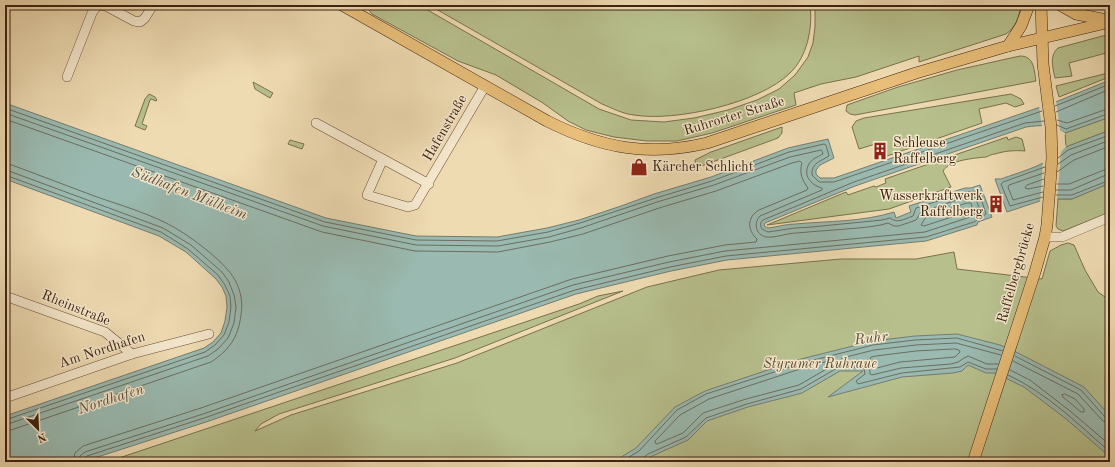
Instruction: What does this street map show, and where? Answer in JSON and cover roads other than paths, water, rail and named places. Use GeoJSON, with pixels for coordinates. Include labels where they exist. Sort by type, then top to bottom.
{"type":"FeatureCollection","features":[{"type":"Feature","properties":{"kind":"main road","name":"Ruhrorter Straße"},"geometry":{"type":"LineString","coordinates":[[342,5],[564,130],[595,142],[621,147],[662,150],[688,148],[707,143],[916,73],[1008,46],[1110,21]]}},
{"type":"Feature","properties":{"kind":"main road"},"geometry":{"type":"LineString","coordinates":[[1008,46],[1021,26],[1029,5]]}},
{"type":"Feature","properties":{"kind":"main road"},"geometry":{"type":"LineString","coordinates":[[1032,5],[1036,25],[1041,38]]}},
{"type":"Feature","properties":{"kind":"main road"},"geometry":{"type":"LineString","coordinates":[[1041,5],[1041,38]]}},
{"type":"Feature","properties":{"kind":"main road"},"geometry":{"type":"LineString","coordinates":[[1060,5],[1076,14],[1110,21]]}},
{"type":"Feature","properties":{"kind":"main road","name":"Raffelbergbrücke"},"geometry":{"type":"LineString","coordinates":[[973,462],[1045,237],[1052,158],[1051,127],[1041,38]]}},
{"type":"Feature","properties":{"kind":"street"},"geometry":{"type":"LineString","coordinates":[[67,77],[92,13],[96,7],[101,5],[106,6],[134,21],[140,22],[145,18],[153,5]]}},
{"type":"Feature","properties":{"kind":"street","name":"Hafenstraße"},"geometry":{"type":"LineString","coordinates":[[384,159],[367,195],[412,207],[418,202],[429,184],[485,86]]}},
{"type":"Feature","properties":{"kind":"street","name":"Hafenstraße"},"geometry":{"type":"LineString","coordinates":[[316,123],[429,184]]}},
{"type":"Feature","properties":{"kind":"street"},"geometry":{"type":"LineString","coordinates":[[1045,237],[1062,236],[1110,217]]}},
{"type":"Feature","properties":{"kind":"street","name":"Rheinstraße"},"geometry":{"type":"LineString","coordinates":[[5,296],[105,332],[132,354]]}},
{"type":"Feature","properties":{"kind":"street","name":"Am Nordhafen"},"geometry":{"type":"LineString","coordinates":[[5,398],[132,354],[209,334]]}},
{"type":"Feature","properties":{"kind":"water"},"geometry":{"type":"Polygon","coordinates":[[[1110,80],[1110,117],[1065,133],[1055,128],[1046,126],[1026,127],[855,186],[765,223],[764,226],[768,228],[792,224],[845,221],[870,218],[894,212],[896,218],[911,212],[909,206],[965,188],[980,185],[992,217],[978,222],[977,225],[926,241],[727,260],[671,271],[576,294],[206,422],[82,462],[5,462],[5,416],[204,348],[213,342],[221,333],[227,307],[226,296],[216,279],[186,252],[159,236],[5,179],[5,103],[326,218],[416,236],[497,237],[547,228],[579,220],[654,194],[711,177],[788,148],[828,139],[834,158],[820,165],[816,170],[816,174],[820,178],[834,178],[1058,101],[1110,80]]]}},
{"type":"Feature","properties":{"kind":"water"},"geometry":{"type":"Polygon","coordinates":[[[1110,130],[1110,183],[1072,199],[1040,201],[1007,212],[995,179],[1001,179],[1035,167],[1059,153],[1066,147],[1110,130]]]}},
{"type":"Feature","properties":{"kind":"water"},"geometry":{"type":"Polygon","coordinates":[[[957,334],[1000,345],[1084,387],[1110,416],[1110,457],[1065,418],[1024,387],[995,373],[986,373],[968,365],[962,371],[902,377],[828,397],[863,371],[840,371],[802,393],[748,407],[707,421],[688,440],[650,457],[645,462],[613,462],[636,448],[675,407],[705,391],[801,359],[873,341],[915,336],[957,334]]]}},
{"type":"Feature","properties":{"kind":"place","name":"Schleuse Raffelberg"},"geometry":{"type":"Point","coordinates":[880,151]}},
{"type":"Feature","properties":{"kind":"place","name":"Kärcher Schlicht"},"geometry":{"type":"Point","coordinates":[639,167]}},
{"type":"Feature","properties":{"kind":"place","name":"Wasserkraftwerk Raffelberg"},"geometry":{"type":"Point","coordinates":[996,204]}},
{"type":"Feature","properties":{"kind":"water label","name":"Südhafen Mülheim"},"geometry":{"type":"Point","coordinates":[189,194]}},
{"type":"Feature","properties":{"kind":"water label","name":"Ruhr"},"geometry":{"type":"Point","coordinates":[871,339]}},
{"type":"Feature","properties":{"kind":"water label","name":"Nordhafen"},"geometry":{"type":"Point","coordinates":[111,400]}},
{"type":"Feature","properties":{"kind":"park label","name":"Styrumer Ruhraue"},"geometry":{"type":"Point","coordinates":[820,364]}}]}
